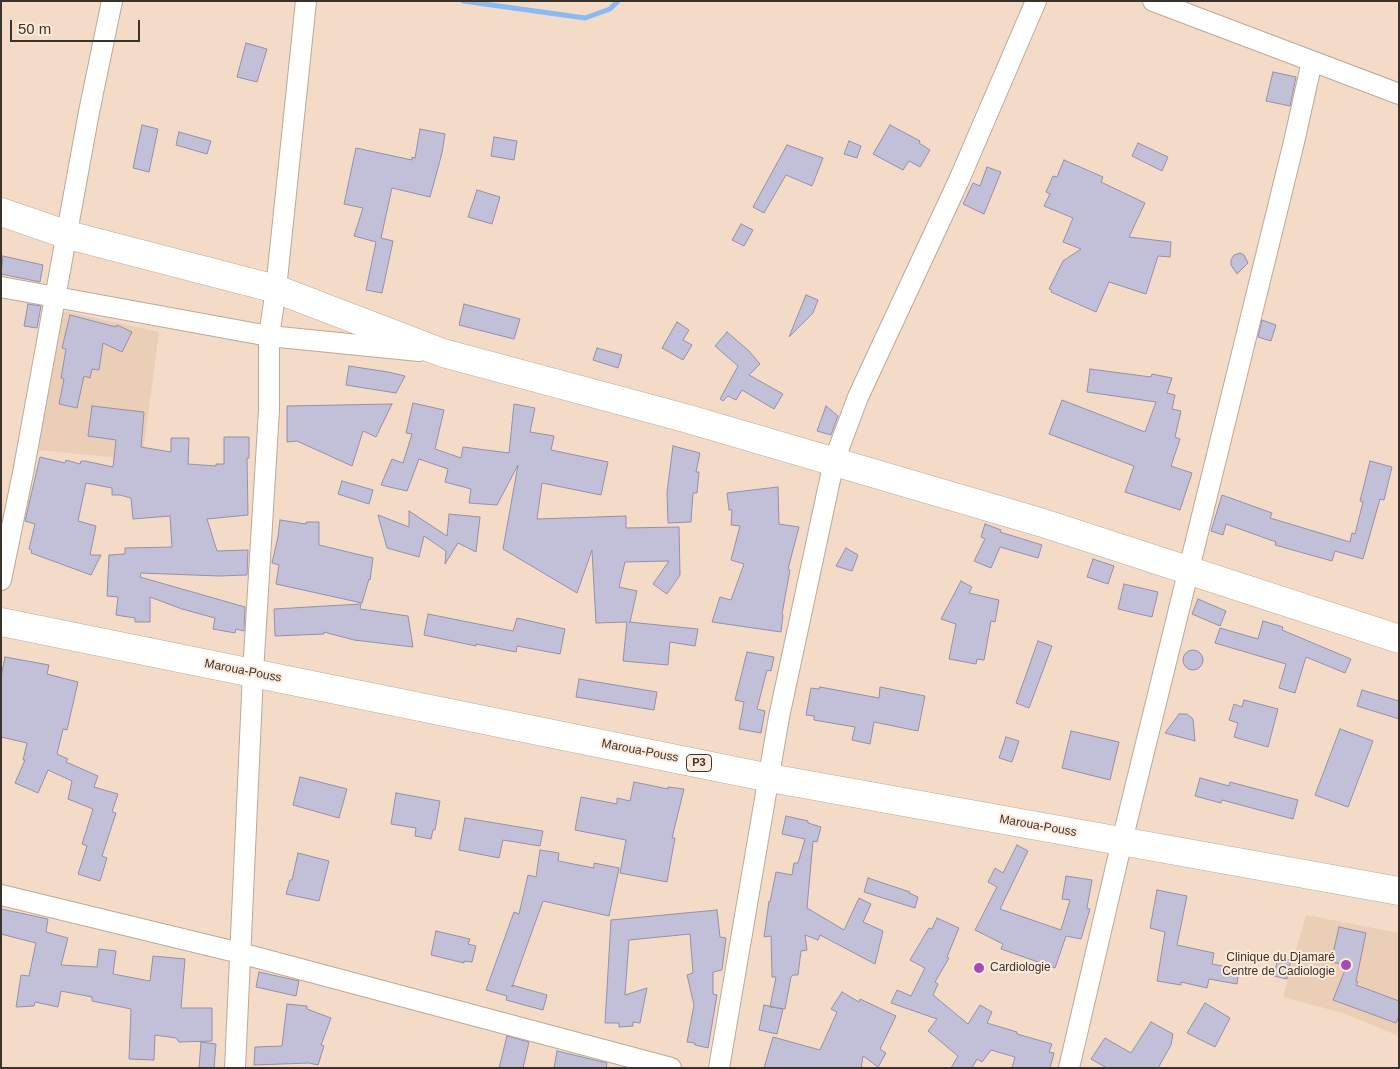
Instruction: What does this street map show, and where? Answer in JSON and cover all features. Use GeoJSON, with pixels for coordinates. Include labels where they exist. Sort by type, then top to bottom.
{"type":"FeatureCollection","features":[{"type":"Feature","properties":{"kind":"main road"},"geometry":{"type":"LineString","coordinates":[[1,212],[68,235],[276,289],[443,353],[685,418],[1044,523],[1399,639]]}},
{"type":"Feature","properties":{"kind":"main road","name":"Maroua-Pouss"},"geometry":{"type":"LineString","coordinates":[[1,622],[770,778],[1399,891]]}},
{"type":"Feature","properties":{"kind":"street"},"geometry":{"type":"LineString","coordinates":[[1,580],[68,235],[89,112],[112,1]]}},
{"type":"Feature","properties":{"kind":"street"},"geometry":{"type":"LineString","coordinates":[[235,1068],[253,673],[269,410],[269,336],[276,289],[306,1]]}},
{"type":"Feature","properties":{"kind":"street"},"geometry":{"type":"LineString","coordinates":[[718,1068],[770,778],[779,717],[834,461],[858,397],[959,180],[1036,1]]}},
{"type":"Feature","properties":{"kind":"street"},"geometry":{"type":"LineString","coordinates":[[1153,1],[1399,94]]}},
{"type":"Feature","properties":{"kind":"street"},"geometry":{"type":"LineString","coordinates":[[1069,1068],[1122,841],[1292,151],[1312,61]]}},
{"type":"Feature","properties":{"kind":"street"},"geometry":{"type":"LineString","coordinates":[[1,287],[269,336],[443,353]]}},
{"type":"Feature","properties":{"kind":"street"},"geometry":{"type":"LineString","coordinates":[[1,895],[240,953],[671,1068]]}},
{"type":"Feature","properties":{"kind":"shaded area"},"geometry":{"type":"Polygon","coordinates":[[[63,311],[159,332],[142,460],[37,450],[63,311]]]}},
{"type":"Feature","properties":{"kind":"shaded area","name":"Clinique du Djamaré Centre de Cadiologie"},"geometry":{"type":"Polygon","coordinates":[[[1306,915],[1399,933],[1399,1036],[1343,1013],[1283,997],[1306,915]]]}},
{"type":"Feature","properties":{"kind":"building"},"geometry":{"type":"Polygon","coordinates":[[[246,43],[267,49],[257,82],[237,77],[246,43]]]}},
{"type":"Feature","properties":{"kind":"building"},"geometry":{"type":"Polygon","coordinates":[[[1273,72],[1296,77],[1290,106],[1266,101],[1273,72]]]}},
{"type":"Feature","properties":{"kind":"building"},"geometry":{"type":"Polygon","coordinates":[[[142,125],[158,129],[149,172],[133,168],[142,125]]]}},
{"type":"Feature","properties":{"kind":"building"},"geometry":{"type":"Polygon","coordinates":[[[890,125],[920,141],[919,143],[930,150],[920,167],[909,161],[903,170],[873,154],[890,125]]]}},
{"type":"Feature","properties":{"kind":"building"},"geometry":{"type":"Polygon","coordinates":[[[420,129],[445,134],[430,197],[392,188],[381,238],[393,241],[382,293],[366,290],[376,242],[354,236],[363,208],[344,204],[356,148],[412,160],[412,157],[415,158],[420,129]]]}},
{"type":"Feature","properties":{"kind":"building"},"geometry":{"type":"Polygon","coordinates":[[[179,132],[211,141],[207,154],[176,145],[179,132]]]}},
{"type":"Feature","properties":{"kind":"building"},"geometry":{"type":"Polygon","coordinates":[[[494,137],[517,141],[514,160],[491,156],[494,137]]]}},
{"type":"Feature","properties":{"kind":"building"},"geometry":{"type":"Polygon","coordinates":[[[849,141],[861,146],[857,158],[844,154],[849,141]]]}},
{"type":"Feature","properties":{"kind":"building"},"geometry":{"type":"Polygon","coordinates":[[[1138,143],[1168,157],[1162,171],[1132,156],[1138,143]]]}},
{"type":"Feature","properties":{"kind":"building"},"geometry":{"type":"Polygon","coordinates":[[[787,145],[823,158],[812,186],[786,175],[764,213],[753,207],[787,145]]]}},
{"type":"Feature","properties":{"kind":"building"},"geometry":{"type":"Polygon","coordinates":[[[1064,160],[1103,177],[1101,182],[1145,203],[1129,237],[1171,242],[1170,257],[1158,256],[1146,294],[1109,282],[1096,312],[1051,292],[1052,290],[1049,289],[1063,261],[1081,249],[1063,242],[1073,218],[1044,206],[1050,194],[1046,192],[1053,176],[1057,177],[1064,160]]]}},
{"type":"Feature","properties":{"kind":"building"},"geometry":{"type":"Polygon","coordinates":[[[987,167],[1001,172],[984,214],[963,204],[973,183],[980,186],[987,167]]]}},
{"type":"Feature","properties":{"kind":"building"},"geometry":{"type":"Polygon","coordinates":[[[477,190],[500,197],[492,224],[468,217],[477,190]]]}},
{"type":"Feature","properties":{"kind":"building"},"geometry":{"type":"Polygon","coordinates":[[[741,224],[753,230],[744,246],[732,240],[741,224]]]}},
{"type":"Feature","properties":{"kind":"building"},"geometry":{"type":"Polygon","coordinates":[[[1240,253],[1244,255],[1248,263],[1237,274],[1231,265],[1231,260],[1234,255],[1240,253]]]}},
{"type":"Feature","properties":{"kind":"building"},"geometry":{"type":"Polygon","coordinates":[[[3,256],[43,265],[40,282],[1,274],[3,256]]]}},
{"type":"Feature","properties":{"kind":"building"},"geometry":{"type":"Polygon","coordinates":[[[806,295],[818,300],[813,313],[789,337],[806,295]]]}},
{"type":"Feature","properties":{"kind":"building"},"geometry":{"type":"Polygon","coordinates":[[[28,304],[41,306],[37,328],[24,326],[28,304]]]}},
{"type":"Feature","properties":{"kind":"building"},"geometry":{"type":"Polygon","coordinates":[[[464,304],[520,319],[514,339],[459,325],[464,304]]]}},
{"type":"Feature","properties":{"kind":"building"},"geometry":{"type":"Polygon","coordinates":[[[70,315],[116,327],[117,325],[132,332],[122,352],[103,343],[99,370],[92,369],[90,378],[84,376],[77,408],[59,404],[64,379],[61,378],[66,349],[62,348],[70,315]]]}},
{"type":"Feature","properties":{"kind":"building"},"geometry":{"type":"Polygon","coordinates":[[[1262,320],[1276,325],[1271,341],[1258,337],[1262,320]]]}},
{"type":"Feature","properties":{"kind":"building"},"geometry":{"type":"Polygon","coordinates":[[[677,322],[689,330],[683,340],[692,345],[683,360],[662,348],[677,322]]]}},
{"type":"Feature","properties":{"kind":"building"},"geometry":{"type":"Polygon","coordinates":[[[727,332],[749,351],[760,364],[749,375],[783,394],[774,409],[742,390],[736,400],[728,396],[723,401],[720,399],[738,366],[715,346],[727,332]]]}},
{"type":"Feature","properties":{"kind":"building"},"geometry":{"type":"Polygon","coordinates":[[[597,348],[622,355],[618,368],[593,360],[597,348]]]}},
{"type":"Feature","properties":{"kind":"building"},"geometry":{"type":"Polygon","coordinates":[[[349,366],[405,376],[396,393],[346,385],[349,366]]]}},
{"type":"Feature","properties":{"kind":"building"},"geometry":{"type":"Polygon","coordinates":[[[1090,369],[1151,377],[1152,374],[1172,378],[1167,393],[1175,395],[1172,409],[1181,411],[1175,437],[1180,439],[1171,466],[1192,473],[1180,510],[1125,492],[1134,466],[1049,434],[1062,400],[1145,432],[1156,402],[1087,392],[1090,369]]]}},
{"type":"Feature","properties":{"kind":"building"},"geometry":{"type":"Polygon","coordinates":[[[413,403],[444,410],[435,449],[461,458],[463,447],[509,453],[514,404],[535,408],[530,432],[554,436],[551,450],[608,462],[601,495],[542,483],[537,519],[626,516],[626,528],[679,527],[680,575],[667,594],[653,584],[669,561],[625,562],[619,587],[637,591],[629,622],[698,629],[695,646],[670,642],[668,665],[623,661],[627,622],[596,623],[592,550],[577,593],[503,549],[518,465],[497,505],[469,503],[471,489],[445,482],[448,469],[419,459],[407,491],[381,485],[392,459],[403,463],[412,434],[406,433],[413,403]]]}},
{"type":"Feature","properties":{"kind":"building"},"geometry":{"type":"Polygon","coordinates":[[[392,404],[376,437],[363,431],[352,466],[297,441],[287,442],[287,406],[392,404]]]}},
{"type":"Feature","properties":{"kind":"building"},"geometry":{"type":"Polygon","coordinates":[[[92,406],[144,412],[141,447],[171,452],[171,438],[189,438],[188,464],[216,466],[216,464],[224,464],[224,437],[249,437],[249,458],[247,458],[248,515],[207,519],[217,551],[248,550],[247,575],[219,576],[141,573],[140,577],[245,607],[244,631],[236,629],[235,633],[213,629],[215,618],[182,609],[150,597],[150,622],[135,622],[135,618],[116,615],[118,597],[107,596],[109,555],[125,554],[125,548],[172,547],[170,516],[133,519],[131,498],[112,495],[112,488],[86,483],[78,521],[96,526],[90,555],[101,555],[91,575],[31,553],[32,550],[29,549],[35,524],[25,521],[40,457],[65,463],[66,460],[80,464],[81,461],[85,461],[113,467],[116,440],[88,436],[92,406]]]}},
{"type":"Feature","properties":{"kind":"building"},"geometry":{"type":"Polygon","coordinates":[[[826,406],[838,416],[831,435],[817,431],[826,406]]]}},
{"type":"Feature","properties":{"kind":"building"},"geometry":{"type":"Polygon","coordinates":[[[673,446],[700,453],[696,472],[699,472],[697,493],[693,493],[691,522],[668,523],[667,492],[673,446]]]}},
{"type":"Feature","properties":{"kind":"building"},"geometry":{"type":"Polygon","coordinates":[[[1370,461],[1392,467],[1384,500],[1380,499],[1363,559],[1335,551],[1332,561],[1275,545],[1276,542],[1226,524],[1223,535],[1211,531],[1222,495],[1272,513],[1270,518],[1350,542],[1352,533],[1355,534],[1363,502],[1360,501],[1370,461]]]}},
{"type":"Feature","properties":{"kind":"building"},"geometry":{"type":"Polygon","coordinates":[[[342,481],[373,490],[369,504],[338,494],[342,481]]]}},
{"type":"Feature","properties":{"kind":"building"},"geometry":{"type":"Polygon","coordinates":[[[778,487],[779,524],[799,527],[788,569],[790,570],[782,614],[781,632],[712,622],[720,597],[731,600],[744,564],[731,560],[740,526],[731,525],[732,510],[729,510],[727,493],[778,487]]]}},
{"type":"Feature","properties":{"kind":"building"},"geometry":{"type":"Polygon","coordinates":[[[409,511],[447,536],[449,514],[480,517],[476,552],[458,543],[445,564],[446,551],[424,536],[419,557],[387,548],[378,515],[409,527],[409,511]]]}},
{"type":"Feature","properties":{"kind":"building"},"geometry":{"type":"Polygon","coordinates":[[[280,520],[306,524],[306,522],[319,522],[319,545],[373,558],[370,580],[362,603],[276,584],[279,565],[272,563],[280,520]]]}},
{"type":"Feature","properties":{"kind":"building"},"geometry":{"type":"Polygon","coordinates":[[[985,524],[1001,530],[1000,532],[1042,545],[1038,558],[1000,547],[991,568],[974,561],[985,539],[981,537],[985,524]]]}},
{"type":"Feature","properties":{"kind":"building"},"geometry":{"type":"Polygon","coordinates":[[[846,548],[858,555],[852,571],[836,566],[846,548]]]}},
{"type":"Feature","properties":{"kind":"building"},"geometry":{"type":"Polygon","coordinates":[[[1093,559],[1114,566],[1108,584],[1087,577],[1093,559]]]}},
{"type":"Feature","properties":{"kind":"building"},"geometry":{"type":"Polygon","coordinates":[[[961,581],[972,587],[969,593],[999,600],[995,622],[991,621],[984,660],[977,659],[976,664],[949,659],[956,624],[941,619],[961,581]]]}},
{"type":"Feature","properties":{"kind":"building"},"geometry":{"type":"Polygon","coordinates":[[[1124,584],[1158,592],[1152,617],[1118,609],[1124,584]]]}},
{"type":"Feature","properties":{"kind":"building"},"geometry":{"type":"Polygon","coordinates":[[[1198,599],[1226,611],[1220,626],[1192,614],[1198,599]]]}},
{"type":"Feature","properties":{"kind":"building"},"geometry":{"type":"Polygon","coordinates":[[[361,604],[360,609],[408,616],[413,647],[354,640],[324,632],[324,634],[275,636],[274,609],[361,604]]]}},
{"type":"Feature","properties":{"kind":"building"},"geometry":{"type":"Polygon","coordinates":[[[428,614],[513,631],[517,618],[565,629],[560,654],[517,646],[516,652],[424,635],[428,614]]]}},
{"type":"Feature","properties":{"kind":"building"},"geometry":{"type":"Polygon","coordinates":[[[1263,621],[1283,627],[1282,630],[1351,659],[1345,673],[1306,657],[1295,693],[1279,688],[1286,664],[1215,643],[1220,628],[1258,639],[1263,621]]]}},
{"type":"Feature","properties":{"kind":"building"},"geometry":{"type":"Polygon","coordinates":[[[1038,641],[1052,646],[1029,708],[1016,703],[1038,641]]]}},
{"type":"Feature","properties":{"kind":"building"},"geometry":{"type":"Polygon","coordinates":[[[1193,650],[1200,653],[1203,660],[1200,667],[1193,670],[1186,667],[1183,660],[1186,653],[1193,650]]]}},
{"type":"Feature","properties":{"kind":"building"},"geometry":{"type":"Polygon","coordinates":[[[747,652],[774,657],[771,671],[767,670],[757,709],[765,711],[761,733],[739,729],[744,702],[735,700],[747,652]]]}},
{"type":"Feature","properties":{"kind":"building"},"geometry":{"type":"Polygon","coordinates":[[[5,657],[49,665],[47,674],[78,682],[67,730],[63,729],[57,754],[68,759],[66,762],[98,776],[94,787],[118,794],[112,812],[116,813],[102,856],[107,858],[100,881],[78,874],[87,846],[82,844],[93,809],[68,799],[72,781],[48,770],[38,793],[15,783],[25,760],[23,760],[27,743],[1,737],[1,677],[5,657]]]}},
{"type":"Feature","properties":{"kind":"building"},"geometry":{"type":"Polygon","coordinates":[[[579,679],[657,692],[654,710],[576,697],[579,679]]]}},
{"type":"Feature","properties":{"kind":"building"},"geometry":{"type":"Polygon","coordinates":[[[820,687],[879,698],[880,687],[925,696],[918,731],[874,722],[870,744],[852,740],[855,727],[814,720],[814,716],[806,715],[811,688],[819,689],[820,687]]]}},
{"type":"Feature","properties":{"kind":"building"},"geometry":{"type":"Polygon","coordinates":[[[1362,690],[1399,701],[1399,719],[1357,706],[1362,690]]]}},
{"type":"Feature","properties":{"kind":"building"},"geometry":{"type":"Polygon","coordinates":[[[1244,700],[1278,709],[1268,747],[1234,737],[1238,723],[1229,720],[1234,704],[1242,707],[1244,700]]]}},
{"type":"Feature","properties":{"kind":"building"},"geometry":{"type":"Polygon","coordinates":[[[1179,714],[1187,714],[1193,719],[1195,741],[1165,733],[1179,714]]]}},
{"type":"Feature","properties":{"kind":"building"},"geometry":{"type":"Polygon","coordinates":[[[1340,729],[1373,741],[1348,807],[1315,795],[1340,729]]]}},
{"type":"Feature","properties":{"kind":"building"},"geometry":{"type":"Polygon","coordinates":[[[1071,731],[1119,742],[1110,780],[1062,768],[1071,731]]]}},
{"type":"Feature","properties":{"kind":"building"},"geometry":{"type":"Polygon","coordinates":[[[1006,737],[1019,741],[1012,762],[999,758],[1006,737]]]}},
{"type":"Feature","properties":{"kind":"building"},"geometry":{"type":"Polygon","coordinates":[[[300,777],[347,789],[339,818],[293,805],[300,777]]]}},
{"type":"Feature","properties":{"kind":"building"},"geometry":{"type":"Polygon","coordinates":[[[1200,778],[1229,786],[1230,782],[1298,800],[1293,819],[1222,800],[1221,803],[1195,796],[1200,778]]]}},
{"type":"Feature","properties":{"kind":"building"},"geometry":{"type":"Polygon","coordinates":[[[634,782],[668,789],[668,787],[684,789],[672,838],[675,838],[667,882],[620,873],[626,840],[575,830],[581,797],[617,804],[617,798],[630,801],[634,782]]]}},
{"type":"Feature","properties":{"kind":"building"},"geometry":{"type":"Polygon","coordinates":[[[396,793],[440,801],[435,830],[433,830],[431,839],[415,836],[416,828],[391,824],[396,793]]]}},
{"type":"Feature","properties":{"kind":"building"},"geometry":{"type":"Polygon","coordinates":[[[786,816],[808,821],[808,823],[821,827],[817,842],[813,841],[807,908],[844,930],[859,898],[871,904],[863,922],[883,931],[875,964],[820,935],[818,940],[805,935],[807,950],[801,951],[798,975],[791,977],[785,1009],[770,1007],[776,977],[772,977],[771,936],[764,937],[769,901],[776,872],[792,875],[794,863],[798,863],[805,839],[782,834],[786,816]]]}},
{"type":"Feature","properties":{"kind":"building"},"geometry":{"type":"Polygon","coordinates":[[[465,818],[543,831],[540,846],[503,840],[499,858],[459,850],[465,818]]]}},
{"type":"Feature","properties":{"kind":"building"},"geometry":{"type":"Polygon","coordinates":[[[1017,845],[1028,851],[1000,909],[1061,930],[1070,900],[1062,899],[1066,876],[1092,880],[1087,908],[1090,909],[1081,939],[1066,936],[1055,968],[1001,949],[1003,944],[975,930],[997,887],[988,882],[995,868],[1003,873],[1017,845]]]}},
{"type":"Feature","properties":{"kind":"building"},"geometry":{"type":"Polygon","coordinates":[[[540,850],[559,853],[558,861],[594,868],[594,863],[619,868],[609,916],[543,901],[513,985],[547,995],[543,1010],[506,1000],[507,996],[486,990],[514,912],[519,914],[528,875],[536,877],[540,850]]]}},
{"type":"Feature","properties":{"kind":"building"},"geometry":{"type":"Polygon","coordinates":[[[298,853],[329,861],[319,901],[286,894],[290,880],[292,880],[298,853]]]}},
{"type":"Feature","properties":{"kind":"building"},"geometry":{"type":"Polygon","coordinates":[[[868,878],[910,892],[918,897],[915,908],[864,892],[868,878]]]}},
{"type":"Feature","properties":{"kind":"building"},"geometry":{"type":"Polygon","coordinates":[[[1157,890],[1187,896],[1177,945],[1214,953],[1212,964],[1239,969],[1237,984],[1209,979],[1207,988],[1181,982],[1181,985],[1157,981],[1165,932],[1150,928],[1157,890]]]}},
{"type":"Feature","properties":{"kind":"building"},"geometry":{"type":"Polygon","coordinates":[[[1,909],[48,919],[46,932],[68,938],[61,965],[97,967],[99,949],[116,951],[113,974],[150,981],[153,956],[185,959],[181,1008],[212,1008],[212,1041],[179,1042],[176,1038],[155,1035],[154,1060],[129,1059],[131,1009],[92,1001],[92,997],[61,991],[58,1007],[35,1002],[34,1006],[16,1007],[21,975],[29,976],[36,943],[1,934],[1,909]]]}},
{"type":"Feature","properties":{"kind":"building"},"geometry":{"type":"Polygon","coordinates":[[[717,910],[720,937],[726,938],[722,970],[713,972],[713,994],[717,995],[708,1048],[687,1042],[694,1005],[687,975],[693,973],[690,934],[629,940],[625,995],[647,988],[640,1023],[633,1022],[633,1026],[619,1027],[619,1023],[605,1023],[611,920],[717,910]]]}},
{"type":"Feature","properties":{"kind":"building"},"geometry":{"type":"Polygon","coordinates":[[[937,918],[959,928],[947,957],[949,958],[935,982],[938,984],[933,995],[968,1024],[980,1005],[992,1012],[987,1023],[1052,1044],[1049,1052],[1054,1053],[1050,1068],[1012,1068],[1015,1057],[991,1050],[982,1062],[977,1059],[972,1068],[951,1068],[958,1056],[928,1031],[937,1019],[891,1003],[897,990],[911,996],[925,968],[910,960],[929,928],[932,929],[937,918]]]}},
{"type":"Feature","properties":{"kind":"building"},"geometry":{"type":"Polygon","coordinates":[[[1339,927],[1366,933],[1356,985],[1399,1001],[1399,1016],[1396,1023],[1333,1000],[1347,965],[1331,962],[1339,927]]]}},
{"type":"Feature","properties":{"kind":"building"},"geometry":{"type":"Polygon","coordinates":[[[436,931],[470,939],[468,944],[476,946],[472,962],[464,961],[464,963],[431,955],[436,931]]]}},
{"type":"Feature","properties":{"kind":"building"},"geometry":{"type":"Polygon","coordinates":[[[1278,957],[1291,960],[1287,979],[1274,976],[1278,957]]]}},
{"type":"Feature","properties":{"kind":"building"},"geometry":{"type":"Polygon","coordinates":[[[259,972],[299,981],[296,996],[256,987],[259,972]]]}},
{"type":"Feature","properties":{"kind":"building"},"geometry":{"type":"Polygon","coordinates":[[[842,992],[859,1002],[860,999],[896,1016],[880,1049],[886,1053],[878,1067],[863,1056],[861,1068],[764,1068],[773,1037],[820,1050],[837,1012],[831,1009],[842,992]]]}},
{"type":"Feature","properties":{"kind":"building"},"geometry":{"type":"Polygon","coordinates":[[[1205,1003],[1230,1018],[1215,1047],[1187,1033],[1205,1003]]]}},
{"type":"Feature","properties":{"kind":"building"},"geometry":{"type":"Polygon","coordinates":[[[287,1004],[307,1006],[307,1009],[331,1018],[321,1045],[324,1046],[318,1065],[309,1063],[254,1065],[255,1047],[282,1046],[287,1004]]]}},
{"type":"Feature","properties":{"kind":"building"},"geometry":{"type":"Polygon","coordinates":[[[764,1005],[783,1009],[777,1034],[759,1030],[764,1005]]]}},
{"type":"Feature","properties":{"kind":"building"},"geometry":{"type":"Polygon","coordinates":[[[1151,1022],[1173,1034],[1171,1045],[1158,1068],[1107,1068],[1091,1059],[1105,1038],[1131,1053],[1151,1022]]]}},
{"type":"Feature","properties":{"kind":"building"},"geometry":{"type":"Polygon","coordinates":[[[507,1036],[529,1042],[523,1068],[499,1068],[507,1036]]]}},
{"type":"Feature","properties":{"kind":"building"},"geometry":{"type":"Polygon","coordinates":[[[201,1042],[216,1044],[214,1068],[199,1068],[201,1042]]]}},
{"type":"Feature","properties":{"kind":"building"},"geometry":{"type":"Polygon","coordinates":[[[557,1051],[607,1063],[606,1068],[554,1068],[557,1051]]]}},
{"type":"Feature","properties":{"kind":"waterway"},"geometry":{"type":"LineString","coordinates":[[463,1],[585,18],[610,9],[618,1]]}},
{"type":"Feature","properties":{"kind":"place","name":"Clinique du Djamaré Centre de Cadiologie"},"geometry":{"type":"Point","coordinates":[1346,965]}},
{"type":"Feature","properties":{"kind":"place","name":"Cardiologie"},"geometry":{"type":"Point","coordinates":[979,968]}}]}
